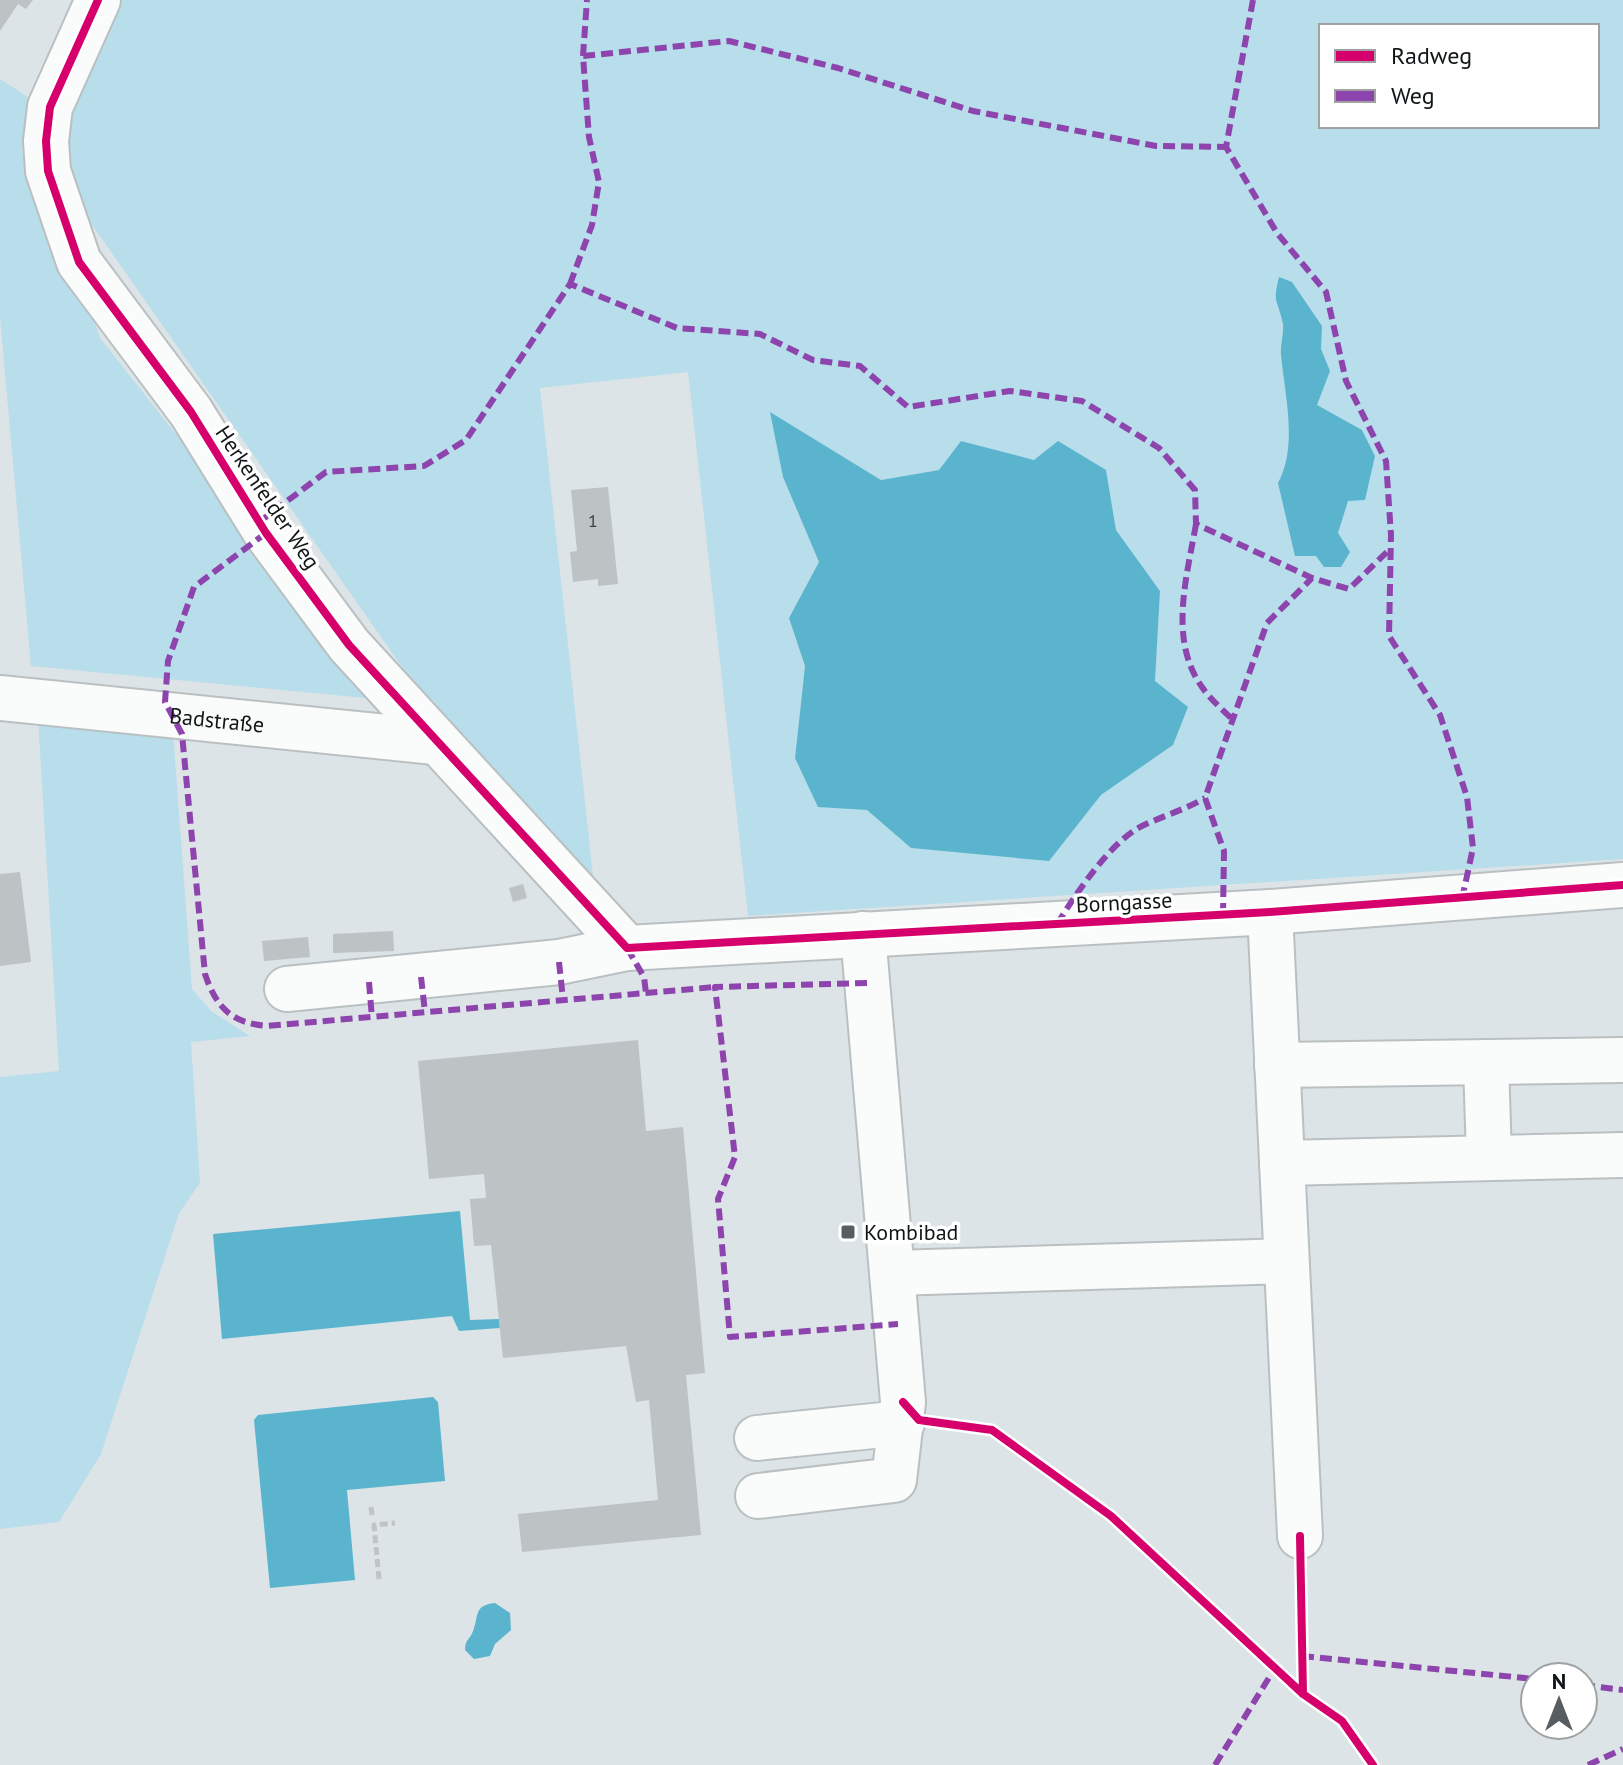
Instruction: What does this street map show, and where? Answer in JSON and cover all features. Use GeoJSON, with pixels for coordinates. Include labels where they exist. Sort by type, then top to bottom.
{"type":"FeatureCollection","features":[{"type":"Feature","properties":{"kind":"street","name":"Herkenfelder Weg"},"geometry":{"type":"LineString","coordinates":[[98,0],[50,107],[46,141],[48,171],[79,262],[191,412],[266,533],[349,645],[627,948]]}},
{"type":"Feature","properties":{"kind":"street","name":"Badstraße"},"geometry":{"type":"LineString","coordinates":[[0,698],[435,742]]}},
{"type":"Feature","properties":{"kind":"street","name":"Borngasse"},"geometry":{"type":"LineString","coordinates":[[287,989],[559,962],[627,948],[1270,912],[1623,885]]}},
{"type":"Feature","properties":{"kind":"street"},"geometry":{"type":"LineString","coordinates":[[1270,912],[1300,1536]]}},
{"type":"Feature","properties":{"kind":"street"},"geometry":{"type":"LineString","coordinates":[[758,1496],[894,1480],[902,1423],[893,1273],[863,934]]}},
{"type":"Feature","properties":{"kind":"street"},"geometry":{"type":"LineString","coordinates":[[1277,1065],[1623,1060]]}},
{"type":"Feature","properties":{"kind":"street"},"geometry":{"type":"LineString","coordinates":[[1486,1062],[1489,1158]]}},
{"type":"Feature","properties":{"kind":"street"},"geometry":{"type":"LineString","coordinates":[[1282,1163],[1623,1155]]}},
{"type":"Feature","properties":{"kind":"street"},"geometry":{"type":"LineString","coordinates":[[893,1273],[1286,1261]]}},
{"type":"Feature","properties":{"kind":"street"},"geometry":{"type":"LineString","coordinates":[[757,1438],[902,1423]]}},
{"type":"Feature","properties":{"kind":"path"},"geometry":{"type":"LineString","coordinates":[[379,1579],[374,1525],[395,1523]]}},
{"type":"Feature","properties":{"kind":"shaded area"},"geometry":{"type":"Polygon","coordinates":[[[118,0],[1623,0],[1623,859],[748,916],[688,372],[540,388],[594,885],[428,704],[62,182],[59,127],[118,0]],[[771,413],[783,477],[819,562],[789,618],[805,666],[795,758],[867,810],[911,848],[1049,860],[1101,795],[1173,745],[1155,681],[1160,591],[1116,530],[1106,470],[1034,460],[961,441],[939,470],[881,480],[771,413]]]}},
{"type":"Feature","properties":{"kind":"shaded area"},"geometry":{"type":"Polygon","coordinates":[[[0,79],[36,102],[32,131],[22,151],[85,292],[100,338],[386,700],[31,666],[0,317],[0,79]]]}},
{"type":"Feature","properties":{"kind":"shaded area"},"geometry":{"type":"Polygon","coordinates":[[[38,717],[173,732],[192,989],[211,1011],[250,1036],[191,1042],[200,1183],[179,1213],[101,1454],[59,1522],[0,1529],[0,1077],[59,1071],[38,717]]]}},
{"type":"Feature","properties":{"kind":"water"},"geometry":{"type":"Polygon","coordinates":[[[1279,277],[1292,282],[1322,326],[1321,349],[1330,371],[1317,405],[1362,430],[1375,456],[1365,500],[1348,501],[1338,533],[1350,552],[1341,567],[1324,567],[1316,556],[1295,556],[1278,483],[1284,469],[1289,437],[1281,355],[1283,324],[1276,298],[1279,277]]]}},
{"type":"Feature","properties":{"kind":"water"},"geometry":{"type":"Polygon","coordinates":[[[770,412],[881,480],[939,470],[961,441],[1034,460],[1058,441],[1106,470],[1116,530],[1160,591],[1155,681],[1188,707],[1173,745],[1101,795],[1049,861],[911,848],[867,810],[818,807],[795,758],[805,666],[789,618],[819,562],[783,477],[770,412]]]}},
{"type":"Feature","properties":{"kind":"water"},"geometry":{"type":"Polygon","coordinates":[[[460,1211],[470,1320],[499,1319],[500,1328],[459,1331],[452,1316],[222,1339],[213,1234],[460,1211]]]}},
{"type":"Feature","properties":{"kind":"water"},"geometry":{"type":"Polygon","coordinates":[[[433,1397],[438,1402],[445,1481],[347,1490],[355,1580],[270,1588],[254,1420],[258,1415],[433,1397]]]}},
{"type":"Feature","properties":{"kind":"water"},"geometry":{"type":"Polygon","coordinates":[[[495,1603],[510,1613],[511,1630],[495,1644],[490,1656],[474,1659],[465,1650],[478,1612],[483,1606],[495,1603]]]}},
{"type":"Feature","properties":{"kind":"building"},"geometry":{"type":"Polygon","coordinates":[[[0,0],[33,0],[26,9],[18,4],[0,31],[0,0]]]}},
{"type":"Feature","properties":{"kind":"building"},"geometry":{"type":"Polygon","coordinates":[[[608,487],[618,584],[598,586],[598,579],[573,582],[570,552],[577,551],[571,490],[608,487]]]}},
{"type":"Feature","properties":{"kind":"building"},"geometry":{"type":"Polygon","coordinates":[[[20,872],[31,962],[0,966],[0,874],[20,872]]]}},
{"type":"Feature","properties":{"kind":"building"},"geometry":{"type":"Polygon","coordinates":[[[523,884],[527,898],[513,902],[509,888],[523,884]]]}},
{"type":"Feature","properties":{"kind":"building"},"geometry":{"type":"Polygon","coordinates":[[[393,931],[394,951],[333,953],[333,934],[393,931]]]}},
{"type":"Feature","properties":{"kind":"building"},"geometry":{"type":"Polygon","coordinates":[[[308,937],[310,957],[264,961],[262,941],[308,937]]]}},
{"type":"Feature","properties":{"kind":"building"},"geometry":{"type":"Polygon","coordinates":[[[638,1040],[646,1131],[683,1127],[705,1373],[686,1375],[701,1535],[522,1552],[518,1514],[658,1500],[649,1400],[636,1402],[626,1346],[503,1358],[491,1245],[474,1246],[470,1199],[486,1198],[484,1174],[429,1179],[418,1061],[638,1040]]]}},
{"type":"Feature","properties":{"kind":"marked path"},"geometry":{"type":"LineString","coordinates":[[583,56],[587,0]]}},
{"type":"Feature","properties":{"kind":"marked path"},"geometry":{"type":"LineString","coordinates":[[1253,0],[1226,147],[1277,233],[1326,292],[1346,381],[1386,461],[1391,535],[1389,636],[1440,715],[1467,797],[1473,848],[1462,899]]}},
{"type":"Feature","properties":{"kind":"marked path"},"geometry":{"type":"LineString","coordinates":[[570,284],[592,225],[599,182],[589,137],[583,56],[729,41],[838,68],[973,111],[1156,146],[1226,147]]}},
{"type":"Feature","properties":{"kind":"marked path"},"geometry":{"type":"LineString","coordinates":[[259,522],[326,472],[424,466],[466,440],[570,284],[677,328],[760,334],[813,360],[860,366],[908,407],[1010,391],[1082,401],[1159,448],[1195,490],[1196,524],[1312,578],[1349,589],[1391,548]]}},
{"type":"Feature","properties":{"kind":"marked path"},"geometry":{"type":"LineString","coordinates":[[1196,524],[1183,607],[1185,649],[1202,687],[1232,719]]}},
{"type":"Feature","properties":{"kind":"marked path"},"geometry":{"type":"LineString","coordinates":[[266,533],[194,587],[168,661],[165,702],[182,734],[205,974],[220,1004],[234,1017],[267,1026],[715,987]]}},
{"type":"Feature","properties":{"kind":"marked path"},"geometry":{"type":"LineString","coordinates":[[1223,915],[1224,851],[1205,798],[1267,623],[1312,578]]}},
{"type":"Feature","properties":{"kind":"marked path"},"geometry":{"type":"LineString","coordinates":[[1057,924],[1095,870],[1118,844],[1142,826],[1205,798]]}},
{"type":"Feature","properties":{"kind":"marked path"},"geometry":{"type":"LineString","coordinates":[[627,948],[644,977],[646,993]]}},
{"type":"Feature","properties":{"kind":"marked path"},"geometry":{"type":"LineString","coordinates":[[559,962],[563,999]]}},
{"type":"Feature","properties":{"kind":"marked path"},"geometry":{"type":"LineString","coordinates":[[421,977],[425,1012]]}},
{"type":"Feature","properties":{"kind":"marked path"},"geometry":{"type":"LineString","coordinates":[[369,982],[372,1018]]}},
{"type":"Feature","properties":{"kind":"marked path"},"geometry":{"type":"LineString","coordinates":[[867,983],[715,987],[735,1157],[718,1199],[730,1337],[898,1324]]}},
{"type":"Feature","properties":{"kind":"marked path"},"geometry":{"type":"LineString","coordinates":[[1302,1656],[1519,1677]]}},
{"type":"Feature","properties":{"kind":"marked path"},"geometry":{"type":"LineString","coordinates":[[1215,1765],[1275,1668]]}},
{"type":"Feature","properties":{"kind":"marked path"},"geometry":{"type":"LineString","coordinates":[[1599,1687],[1623,1690]]}},
{"type":"Feature","properties":{"kind":"marked path"},"geometry":{"type":"LineString","coordinates":[[1588,1765],[1623,1749]]}},
{"type":"Feature","properties":{"kind":"cycle path"},"geometry":{"type":"LineString","coordinates":[[98,0],[50,107],[46,141],[48,171],[79,262],[191,412],[266,533],[349,645],[627,948],[1270,912],[1623,885]]}},
{"type":"Feature","properties":{"kind":"cycle path"},"geometry":{"type":"LineString","coordinates":[[903,1402],[919,1420],[992,1430],[1111,1516],[1303,1694],[1342,1721],[1373,1765]]}},
{"type":"Feature","properties":{"kind":"cycle path"},"geometry":{"type":"LineString","coordinates":[[1300,1536],[1303,1694]]}},
{"type":"Feature","properties":{"kind":"place","name":"Kombibad"},"geometry":{"type":"Point","coordinates":[848,1232]}}]}
